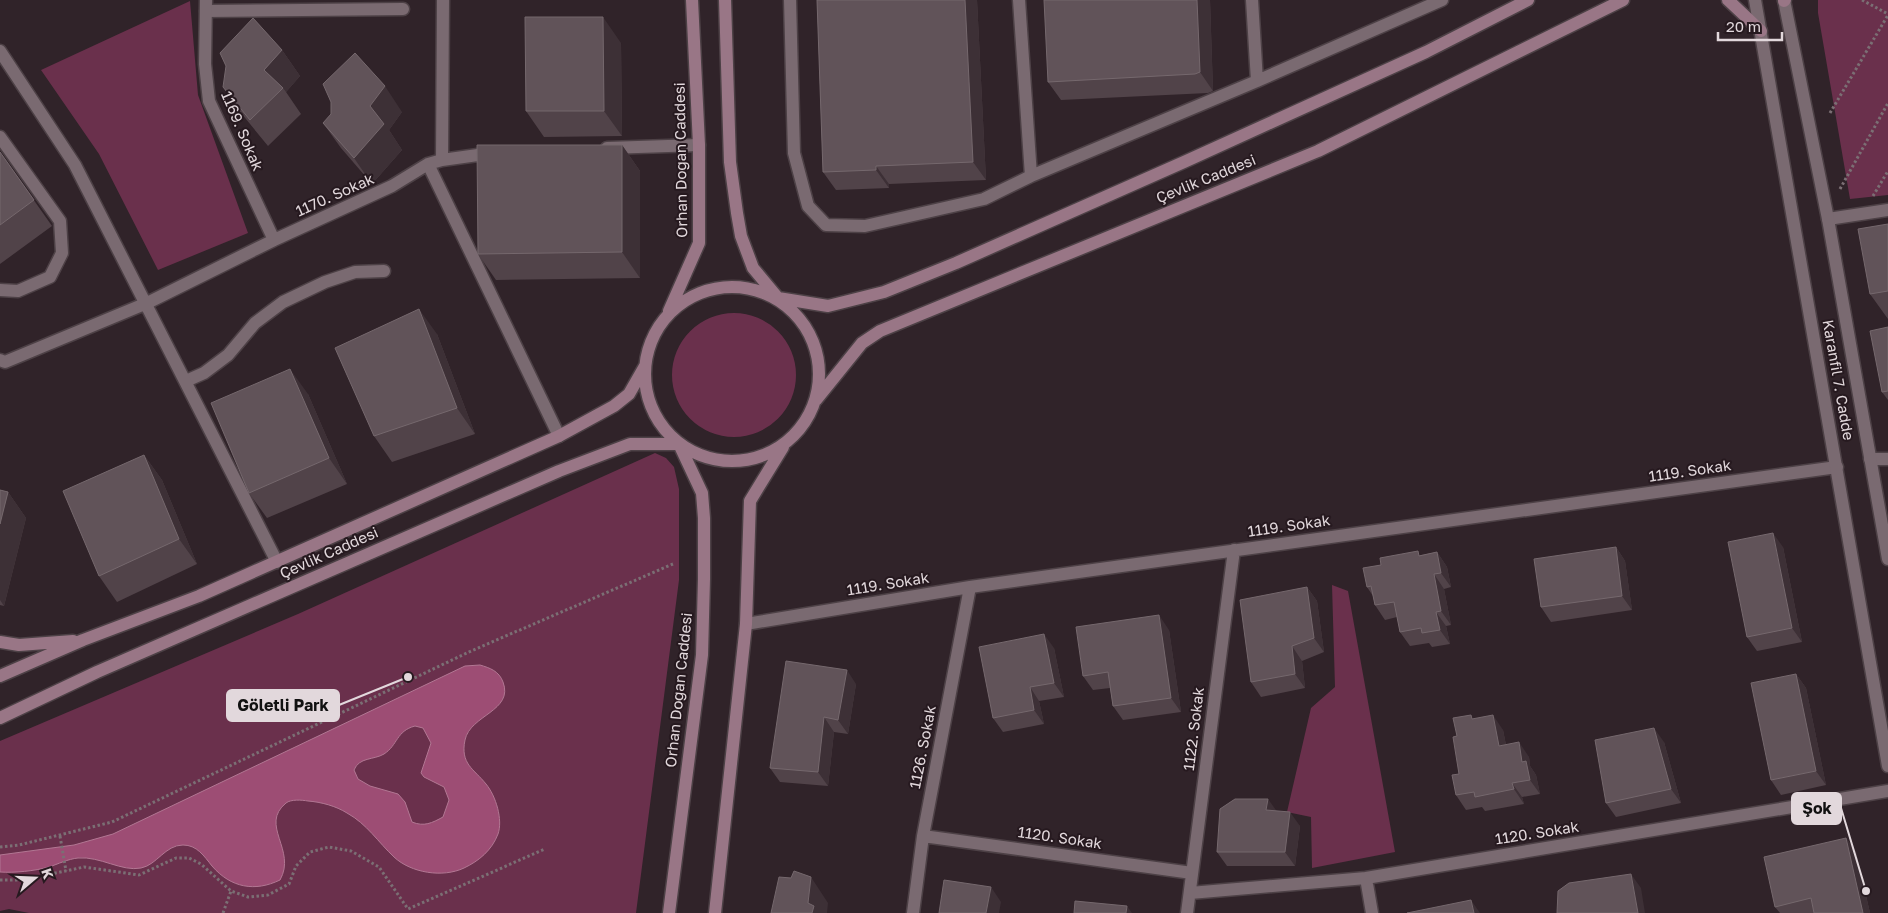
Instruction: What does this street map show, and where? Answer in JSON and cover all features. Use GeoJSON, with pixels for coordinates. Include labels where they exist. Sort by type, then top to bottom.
{"type":"FeatureCollection","features":[{"type":"Feature","properties":{"kind":"main road","name":"Orhan Doğan Caddesi"},"geometry":{"type":"LineString","coordinates":[[668,312],[699,243],[699,145],[692,0]]}},
{"type":"Feature","properties":{"kind":"main road"},"geometry":{"type":"LineString","coordinates":[[715,913],[721,878],[746,624],[750,501],[784,445],[804,425],[816,400],[820,372],[815,344],[800,318],[778,298],[753,268],[742,236],[730,162],[725,0]]}},
{"type":"Feature","properties":{"kind":"main road","name":"Çevlik Caddesi"},"geometry":{"type":"LineString","coordinates":[[778,298],[828,306],[884,292],[956,263],[1184,162],[1426,52],[1528,0]]}},
{"type":"Feature","properties":{"kind":"main road","name":"Çevlik Caddesi"},"geometry":{"type":"LineString","coordinates":[[816,400],[862,343],[880,332],[1318,151],[1623,0]]}},
{"type":"Feature","properties":{"kind":"main road"},"geometry":{"type":"LineString","coordinates":[[1728,0],[1761,31]]}},
{"type":"Feature","properties":{"kind":"main road"},"geometry":{"type":"LineString","coordinates":[[778,298],[750,287],[721,286],[692,295],[668,312],[652,337],[644,366],[647,396],[659,423],[679,444],[704,457],[731,462],[759,458],[784,445]]}},
{"type":"Feature","properties":{"kind":"main road","name":"Çevlik Caddesi"},"geometry":{"type":"LineString","coordinates":[[0,676],[84,640],[200,596],[559,436],[614,406],[629,394],[644,366]]}},
{"type":"Feature","properties":{"kind":"main road","name":"Çevlik Caddesi"},"geometry":{"type":"LineString","coordinates":[[0,718],[97,672],[559,471],[630,444],[679,444]]}},
{"type":"Feature","properties":{"kind":"main road","name":"Orhan Doğan Caddesi"},"geometry":{"type":"LineString","coordinates":[[669,913],[702,655],[704,579],[702,493],[679,444]]}},
{"type":"Feature","properties":{"kind":"main road"},"geometry":{"type":"LineString","coordinates":[[0,642],[19,645],[84,640]]}},
{"type":"Feature","properties":{"kind":"street"},"geometry":{"type":"LineString","coordinates":[[442,160],[443,0]]}},
{"type":"Feature","properties":{"kind":"street"},"geometry":{"type":"LineString","coordinates":[[790,0],[794,153],[808,206],[826,225],[865,226],[984,199],[1031,176],[1257,82],[1442,0]]}},
{"type":"Feature","properties":{"kind":"street"},"geometry":{"type":"LineString","coordinates":[[1019,0],[1031,176]]}},
{"type":"Feature","properties":{"kind":"street"},"geometry":{"type":"LineString","coordinates":[[1252,0],[1257,82]]}},
{"type":"Feature","properties":{"kind":"street","name":"Karanfil 7. Cadde"},"geometry":{"type":"LineString","coordinates":[[1755,0],[1888,766]]}},
{"type":"Feature","properties":{"kind":"street","name":"Karanfil 7. Cadde"},"geometry":{"type":"LineString","coordinates":[[1784,0],[1828,219],[1888,559]]}},
{"type":"Feature","properties":{"kind":"street"},"geometry":{"type":"LineString","coordinates":[[206,5],[402,9]]}},
{"type":"Feature","properties":{"kind":"street","name":"1169. Sokak"},"geometry":{"type":"LineString","coordinates":[[206,5],[205,64],[208,101],[274,240]]}},
{"type":"Feature","properties":{"kind":"street"},"geometry":{"type":"LineString","coordinates":[[0,51],[75,165],[147,303],[277,562]]}},
{"type":"Feature","properties":{"kind":"street"},"geometry":{"type":"LineString","coordinates":[[0,137],[60,221],[62,254],[50,277],[18,291],[0,290]]}},
{"type":"Feature","properties":{"kind":"street"},"geometry":{"type":"LineString","coordinates":[[595,149],[699,145]]}},
{"type":"Feature","properties":{"kind":"street","name":"1170. Sokak"},"geometry":{"type":"LineString","coordinates":[[2,361],[147,303],[274,240],[392,186],[428,164],[442,160],[509,152]]}},
{"type":"Feature","properties":{"kind":"street"},"geometry":{"type":"LineString","coordinates":[[428,164],[559,436]]}},
{"type":"Feature","properties":{"kind":"street"},"geometry":{"type":"LineString","coordinates":[[1828,219],[1888,210]]}},
{"type":"Feature","properties":{"kind":"street"},"geometry":{"type":"LineString","coordinates":[[186,381],[204,373],[228,355],[255,322],[283,302],[326,282],[355,272],[384,271]]}},
{"type":"Feature","properties":{"kind":"street"},"geometry":{"type":"LineString","coordinates":[[1870,459],[1888,459]]}},
{"type":"Feature","properties":{"kind":"street","name":"1119. Sokak"},"geometry":{"type":"LineString","coordinates":[[746,624],[970,587],[1837,467]]}},
{"type":"Feature","properties":{"kind":"street","name":"1122. Sokak"},"geometry":{"type":"LineString","coordinates":[[1187,913],[1234,550]]}},
{"type":"Feature","properties":{"kind":"street","name":"1126. Sokak"},"geometry":{"type":"LineString","coordinates":[[913,913],[923,836],[970,587]]}},
{"type":"Feature","properties":{"kind":"street","name":"1120. Sokak"},"geometry":{"type":"LineString","coordinates":[[1190,893],[1366,878],[1888,791]]}},
{"type":"Feature","properties":{"kind":"street","name":"1120. Sokak"},"geometry":{"type":"LineString","coordinates":[[923,836],[1192,873]]}},
{"type":"Feature","properties":{"kind":"street"},"geometry":{"type":"LineString","coordinates":[[1366,878],[1372,913]]}},
{"type":"Feature","properties":{"kind":"path"},"geometry":{"type":"LineString","coordinates":[[1830,113],[1888,14],[1862,0]]}},
{"type":"Feature","properties":{"kind":"path"},"geometry":{"type":"LineString","coordinates":[[1839,190],[1888,103]]}},
{"type":"Feature","properties":{"kind":"path"},"geometry":{"type":"LineString","coordinates":[[1862,214],[1888,171]]}},
{"type":"Feature","properties":{"kind":"path"},"geometry":{"type":"LineString","coordinates":[[0,847],[60,836],[112,822],[471,651],[673,564]]}},
{"type":"Feature","properties":{"kind":"path"},"geometry":{"type":"LineString","coordinates":[[60,836],[66,871]]}},
{"type":"Feature","properties":{"kind":"path"},"geometry":{"type":"LineString","coordinates":[[0,880],[23,880],[84,868],[98,868],[122,874],[139,875],[176,858],[189,858],[201,864],[230,891],[248,897],[268,895],[289,884],[296,866],[310,852],[329,847],[351,851],[379,867],[408,910],[545,849]]}},
{"type":"Feature","properties":{"kind":"path"},"geometry":{"type":"LineString","coordinates":[[223,913],[230,891]]}},
{"type":"Feature","properties":{"kind":"shaded area"},"geometry":{"type":"Polygon","coordinates":[[[1818,0],[1888,0],[1888,195],[1850,199],[1818,13],[1818,0]]]}},
{"type":"Feature","properties":{"kind":"shaded area"},"geometry":{"type":"Polygon","coordinates":[[[190,1],[198,95],[248,233],[158,270],[99,154],[41,70],[190,1]]]}},
{"type":"Feature","properties":{"kind":"shaded area"},"geometry":{"type":"Polygon","coordinates":[[[734,313],[758,318],[778,331],[791,351],[796,375],[791,399],[778,419],[758,432],[734,437],[710,432],[690,419],[677,399],[672,375],[677,351],[690,331],[710,318],[734,313]]]}},
{"type":"Feature","properties":{"kind":"shaded area"},"geometry":{"type":"Polygon","coordinates":[[[655,453],[666,458],[674,467],[679,489],[679,580],[636,913],[29,913],[9,909],[0,911],[0,741],[298,614],[655,453]]]}},
{"type":"Feature","properties":{"kind":"shaded area"},"geometry":{"type":"Polygon","coordinates":[[[1332,585],[1348,591],[1395,852],[1312,868],[1311,817],[1287,812],[1311,708],[1335,687],[1332,585]]]}},
{"type":"Feature","properties":{"kind":"shaded area"},"geometry":{"type":"Polygon","coordinates":[[[480,665],[494,670],[503,682],[505,692],[497,707],[475,724],[465,740],[464,755],[466,761],[490,789],[498,808],[500,822],[498,834],[489,850],[475,862],[464,868],[447,873],[437,873],[409,867],[394,857],[354,817],[338,808],[323,803],[297,800],[286,803],[279,811],[276,820],[284,858],[284,869],[280,880],[271,884],[253,887],[235,883],[219,873],[203,855],[188,845],[171,848],[152,863],[141,868],[126,868],[94,859],[78,858],[37,870],[0,872],[0,855],[74,845],[113,834],[465,666],[480,665]],[[415,726],[404,731],[384,754],[359,763],[354,770],[358,779],[370,786],[398,794],[405,802],[412,822],[420,824],[432,823],[443,817],[449,800],[444,787],[424,777],[421,773],[431,743],[423,728],[415,726]]]}},
{"type":"Feature","properties":{"kind":"building"},"geometry":{"type":"Polygon","coordinates":[[[817,0],[965,0],[973,162],[876,166],[876,170],[823,172],[817,0]]]}},
{"type":"Feature","properties":{"kind":"building"},"geometry":{"type":"Polygon","coordinates":[[[1044,0],[1197,0],[1200,72],[1195,74],[1048,82],[1044,0]]]}},
{"type":"Feature","properties":{"kind":"building"},"geometry":{"type":"Polygon","coordinates":[[[525,17],[603,17],[604,111],[526,111],[525,17]]]}},
{"type":"Feature","properties":{"kind":"building"},"geometry":{"type":"Polygon","coordinates":[[[253,18],[282,50],[264,70],[283,88],[250,120],[223,87],[226,66],[220,53],[253,18]]]}},
{"type":"Feature","properties":{"kind":"building"},"geometry":{"type":"Polygon","coordinates":[[[355,53],[385,86],[370,106],[384,124],[354,158],[323,123],[331,114],[331,102],[323,84],[355,53]]]}},
{"type":"Feature","properties":{"kind":"building"},"geometry":{"type":"Polygon","coordinates":[[[477,145],[622,145],[622,252],[478,254],[477,145]]]}},
{"type":"Feature","properties":{"kind":"building"},"geometry":{"type":"Polygon","coordinates":[[[0,152],[34,200],[0,225],[0,152]]]}},
{"type":"Feature","properties":{"kind":"building"},"geometry":{"type":"Polygon","coordinates":[[[1888,224],[1888,291],[1870,294],[1858,229],[1888,224]]]}},
{"type":"Feature","properties":{"kind":"building"},"geometry":{"type":"Polygon","coordinates":[[[419,309],[457,408],[374,436],[335,348],[419,309]]]}},
{"type":"Feature","properties":{"kind":"building"},"geometry":{"type":"Polygon","coordinates":[[[1888,327],[1888,391],[1882,392],[1870,331],[1888,327]]]}},
{"type":"Feature","properties":{"kind":"building"},"geometry":{"type":"Polygon","coordinates":[[[290,369],[329,458],[249,493],[211,403],[290,369]]]}},
{"type":"Feature","properties":{"kind":"building"},"geometry":{"type":"Polygon","coordinates":[[[144,455],[179,539],[99,576],[63,491],[144,455]]]}},
{"type":"Feature","properties":{"kind":"building"},"geometry":{"type":"Polygon","coordinates":[[[0,490],[8,492],[0,524],[0,490]]]}},
{"type":"Feature","properties":{"kind":"building"},"geometry":{"type":"Polygon","coordinates":[[[1773,533],[1792,628],[1747,637],[1728,542],[1773,533]]]}},
{"type":"Feature","properties":{"kind":"building"},"geometry":{"type":"Polygon","coordinates":[[[1616,547],[1622,596],[1541,607],[1534,559],[1616,547]]]}},
{"type":"Feature","properties":{"kind":"building"},"geometry":{"type":"Polygon","coordinates":[[[1418,551],[1419,556],[1437,552],[1441,573],[1434,574],[1441,611],[1436,612],[1440,630],[1422,633],[1421,628],[1400,632],[1394,602],[1375,605],[1371,586],[1367,587],[1363,568],[1381,565],[1380,558],[1418,551]]]}},
{"type":"Feature","properties":{"kind":"building"},"geometry":{"type":"Polygon","coordinates":[[[1307,587],[1314,638],[1292,646],[1295,674],[1251,682],[1240,600],[1307,587]]]}},
{"type":"Feature","properties":{"kind":"building"},"geometry":{"type":"Polygon","coordinates":[[[1159,615],[1171,698],[1113,706],[1108,672],[1083,676],[1076,627],[1159,615]]]}},
{"type":"Feature","properties":{"kind":"building"},"geometry":{"type":"Polygon","coordinates":[[[1044,634],[1054,683],[1030,687],[1034,710],[993,718],[979,647],[1044,634]]]}},
{"type":"Feature","properties":{"kind":"building"},"geometry":{"type":"Polygon","coordinates":[[[786,661],[847,670],[838,720],[824,717],[818,772],[770,768],[786,661]]]}},
{"type":"Feature","properties":{"kind":"building"},"geometry":{"type":"Polygon","coordinates":[[[1796,674],[1816,771],[1771,780],[1751,683],[1796,674]]]}},
{"type":"Feature","properties":{"kind":"building"},"geometry":{"type":"Polygon","coordinates":[[[1471,715],[1472,719],[1493,715],[1499,746],[1519,742],[1522,762],[1526,761],[1530,780],[1512,783],[1514,789],[1475,797],[1474,792],[1456,795],[1452,775],[1459,774],[1453,737],[1457,736],[1453,718],[1471,715]]]}},
{"type":"Feature","properties":{"kind":"building"},"geometry":{"type":"Polygon","coordinates":[[[1654,728],[1671,789],[1606,803],[1595,740],[1654,728]]]}},
{"type":"Feature","properties":{"kind":"building"},"geometry":{"type":"Polygon","coordinates":[[[1235,799],[1268,799],[1266,810],[1290,812],[1285,852],[1217,852],[1220,809],[1235,799]]]}},
{"type":"Feature","properties":{"kind":"building"},"geometry":{"type":"Polygon","coordinates":[[[1846,838],[1863,913],[1814,913],[1811,898],[1775,907],[1764,857],[1846,838]]]}},
{"type":"Feature","properties":{"kind":"building"},"geometry":{"type":"Polygon","coordinates":[[[794,871],[811,877],[808,903],[814,906],[812,913],[771,913],[779,877],[791,878],[794,871]]]}},
{"type":"Feature","properties":{"kind":"building"},"geometry":{"type":"Polygon","coordinates":[[[1631,874],[1638,913],[1557,913],[1558,891],[1569,883],[1631,874]]]}},
{"type":"Feature","properties":{"kind":"building"},"geometry":{"type":"Polygon","coordinates":[[[944,880],[991,887],[986,913],[939,913],[944,880]]]}},
{"type":"Feature","properties":{"kind":"building"},"geometry":{"type":"Polygon","coordinates":[[[1471,900],[1474,913],[1407,913],[1471,900]]]}},
{"type":"Feature","properties":{"kind":"building"},"geometry":{"type":"Polygon","coordinates":[[[1075,901],[1127,906],[1126,913],[1074,913],[1075,901]]]}},
{"type":"Feature","properties":{"kind":"place","name":"Göletli Park"},"geometry":{"type":"Point","coordinates":[408,677]}},
{"type":"Feature","properties":{"kind":"place","name":"Şok"},"geometry":{"type":"Point","coordinates":[1866,891]}}]}
